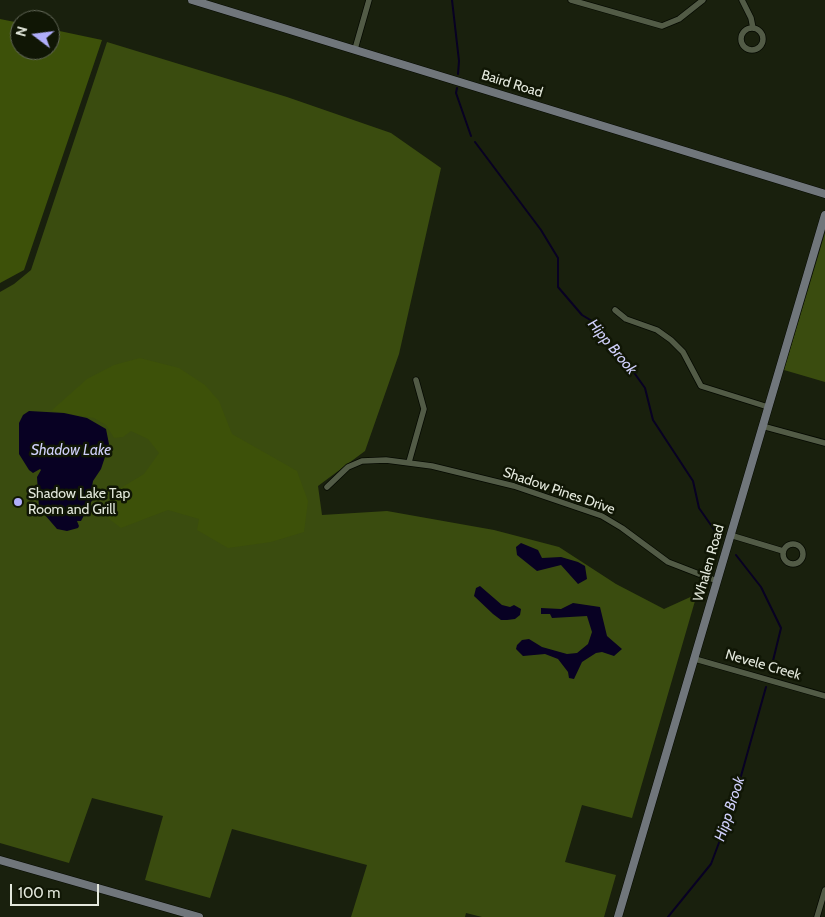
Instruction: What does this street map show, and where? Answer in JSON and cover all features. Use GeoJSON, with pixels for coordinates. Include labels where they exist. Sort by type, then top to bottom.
{"type":"FeatureCollection","features":[{"type":"Feature","properties":{"kind":"street","name":"Baird Road"},"geometry":{"type":"LineString","coordinates":[[192,0],[825,194]]}},
{"type":"Feature","properties":{"kind":"street"},"geometry":{"type":"LineString","coordinates":[[355,49],[369,0]]}},
{"type":"Feature","properties":{"kind":"street"},"geometry":{"type":"LineString","coordinates":[[571,0],[662,26],[680,18],[702,0]]}},
{"type":"Feature","properties":{"kind":"street"},"geometry":{"type":"LineString","coordinates":[[742,0],[751,18],[753,28]]}},
{"type":"Feature","properties":{"kind":"street","name":"Whalen Road"},"geometry":{"type":"LineString","coordinates":[[618,917],[825,215]]}},
{"type":"Feature","properties":{"kind":"street"},"geometry":{"type":"LineString","coordinates":[[615,310],[626,319],[657,330],[671,340],[683,352],[701,386],[768,407]]}},
{"type":"Feature","properties":{"kind":"street"},"geometry":{"type":"LineString","coordinates":[[409,462],[424,409],[416,380]]}},
{"type":"Feature","properties":{"kind":"street"},"geometry":{"type":"LineString","coordinates":[[762,426],[825,443]]}},
{"type":"Feature","properties":{"kind":"street","name":"Shadow Pines Drive"},"geometry":{"type":"LineString","coordinates":[[327,487],[348,467],[358,462],[375,460],[409,462],[514,486],[602,516],[622,528],[668,562],[717,581]]}},
{"type":"Feature","properties":{"kind":"street"},"geometry":{"type":"LineString","coordinates":[[730,535],[783,550]]}},
{"type":"Feature","properties":{"kind":"street","name":"Nevele Creek"},"geometry":{"type":"LineString","coordinates":[[695,659],[825,696]]}},
{"type":"Feature","properties":{"kind":"street"},"geometry":{"type":"LineString","coordinates":[[0,860],[199,917]]}},
{"type":"Feature","properties":{"kind":"street"},"geometry":{"type":"LineString","coordinates":[[817,917],[825,890]]}},
{"type":"Feature","properties":{"kind":"green space"},"geometry":{"type":"Polygon","coordinates":[[[0,19],[10,21],[10,60],[60,60],[60,31],[102,40],[24,270],[0,283],[0,19]]]}},
{"type":"Feature","properties":{"kind":"green space"},"geometry":{"type":"Polygon","coordinates":[[[107,42],[287,97],[391,133],[441,168],[399,354],[365,451],[318,486],[322,515],[387,511],[494,530],[559,547],[616,584],[664,609],[697,594],[632,818],[582,805],[565,862],[616,875],[604,917],[482,917],[466,913],[465,917],[351,917],[367,865],[232,829],[210,898],[145,880],[163,816],[92,798],[69,863],[0,843],[0,292],[14,284],[31,270],[107,42]]]}},
{"type":"Feature","properties":{"kind":"green space"},"geometry":{"type":"Polygon","coordinates":[[[825,233],[825,382],[784,370],[825,233]]]}},
{"type":"Feature","properties":{"kind":"green space"},"geometry":{"type":"Polygon","coordinates":[[[140,358],[179,368],[205,385],[219,401],[232,434],[297,471],[308,501],[304,532],[271,542],[228,548],[197,530],[199,519],[168,510],[121,528],[108,518],[109,502],[114,492],[144,474],[159,453],[148,439],[131,431],[123,437],[114,438],[106,425],[94,418],[51,411],[87,379],[114,365],[140,358]]]}},
{"type":"Feature","properties":{"kind":"water","name":"Shadow Lake"},"geometry":{"type":"Polygon","coordinates":[[[29,411],[64,413],[87,418],[106,429],[109,444],[101,469],[93,481],[91,493],[97,495],[81,521],[77,521],[78,528],[67,531],[57,529],[39,508],[37,477],[41,470],[33,473],[19,454],[19,423],[23,415],[29,411]]]}},
{"type":"Feature","properties":{"kind":"water"},"geometry":{"type":"Polygon","coordinates":[[[521,543],[538,550],[542,558],[561,557],[578,562],[585,566],[587,579],[578,584],[561,565],[537,571],[517,555],[516,547],[521,543]]]}},
{"type":"Feature","properties":{"kind":"water"},"geometry":{"type":"Polygon","coordinates":[[[480,586],[502,605],[510,607],[514,605],[521,609],[520,615],[515,619],[501,620],[474,596],[476,588],[480,586]]]}},
{"type":"Feature","properties":{"kind":"water"},"geometry":{"type":"Polygon","coordinates":[[[573,603],[600,607],[607,636],[622,649],[614,656],[602,652],[596,653],[582,662],[574,679],[569,678],[568,672],[558,659],[545,654],[523,656],[516,649],[522,640],[529,639],[542,647],[567,654],[577,653],[588,644],[592,632],[587,616],[552,618],[550,614],[541,614],[541,608],[561,609],[573,603]]]}},
{"type":"Feature","properties":{"kind":"waterway","name":"Hipp Brook"},"geometry":{"type":"LineString","coordinates":[[452,0],[459,61],[458,74]]}},
{"type":"Feature","properties":{"kind":"waterway","name":"Hipp Brook"},"geometry":{"type":"LineString","coordinates":[[457,88],[456,93],[471,136]]}},
{"type":"Feature","properties":{"kind":"waterway","name":"Hipp Brook"},"geometry":{"type":"LineString","coordinates":[[475,142],[541,230],[558,258],[558,287],[582,315],[592,321],[601,339],[625,360],[645,388],[653,420],[693,481],[699,508],[720,538]]}},
{"type":"Feature","properties":{"kind":"waterway","name":"Hipp Brook"},"geometry":{"type":"LineString","coordinates":[[736,555],[761,587],[781,628],[770,673]]}},
{"type":"Feature","properties":{"kind":"waterway","name":"Hipp Brook"},"geometry":{"type":"LineString","coordinates":[[668,917],[711,864],[732,808],[766,687]]}},
{"type":"Feature","properties":{"kind":"place","name":"Shadow Lake Tap Room and Grill"},"geometry":{"type":"Point","coordinates":[18,502]}}]}
